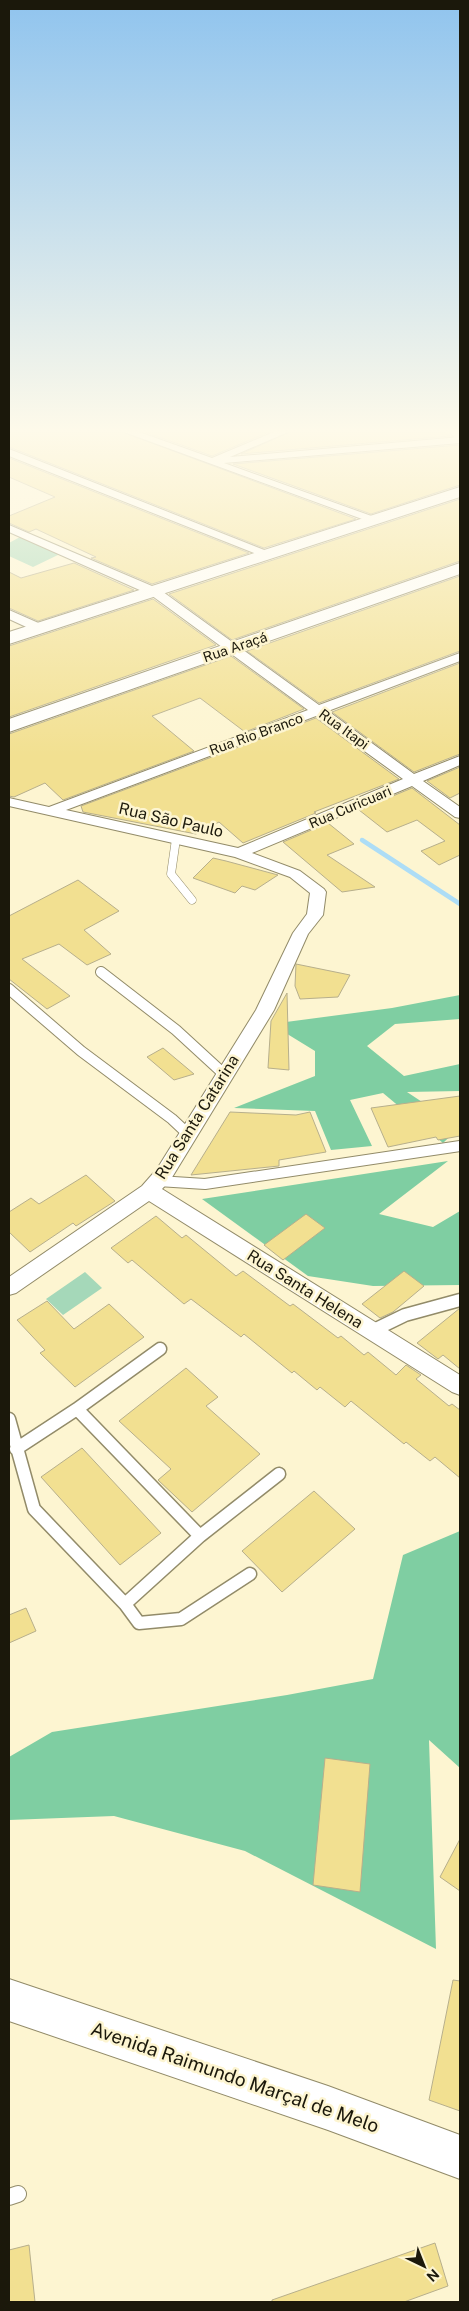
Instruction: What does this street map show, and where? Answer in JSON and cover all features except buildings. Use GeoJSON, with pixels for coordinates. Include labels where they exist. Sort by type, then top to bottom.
{"type":"FeatureCollection","features":[{"type":"Feature","properties":{"kind":"street"},"geometry":{"type":"LineString","coordinates":[[36,540],[155,592]]}},
{"type":"Feature","properties":{"kind":"street"},"geometry":{"type":"LineString","coordinates":[[228,540],[268,556]]}},
{"type":"Feature","properties":{"kind":"street"},"geometry":{"type":"LineString","coordinates":[[9,638],[315,540]]}},
{"type":"Feature","properties":{"kind":"street","name":"Rua Araçá"},"geometry":{"type":"LineString","coordinates":[[9,726],[460,568]]}},
{"type":"Feature","properties":{"kind":"street","name":"Rua Itapi"},"geometry":{"type":"LineString","coordinates":[[155,592],[460,814]]}},
{"type":"Feature","properties":{"kind":"street"},"geometry":{"type":"LineString","coordinates":[[9,614],[39,628]]}},
{"type":"Feature","properties":{"kind":"street","name":"Rua Rio Branco"},"geometry":{"type":"LineString","coordinates":[[51,811],[460,656]]}},
{"type":"Feature","properties":{"kind":"street","name":"Rua Curicuari"},"geometry":{"type":"LineString","coordinates":[[239,853],[460,760]]}},
{"type":"Feature","properties":{"kind":"street","name":"Rua São Paulo"},"geometry":{"type":"LineString","coordinates":[[9,802],[239,853],[295,874],[318,892]]}},
{"type":"Feature","properties":{"kind":"street","name":"Rua Santa Catarina"},"geometry":{"type":"LineString","coordinates":[[9,1287],[153,1186],[188,1134],[265,1010],[301,933],[315,915],[318,892]]}},
{"type":"Feature","properties":{"kind":"street","name":"Rua Santa Helena"},"geometry":{"type":"LineString","coordinates":[[153,1186],[372,1331],[460,1386]]}},
{"type":"Feature","properties":{"kind":"street","name":"Avenida Raimundo Marçal de Melo"},"geometry":{"type":"LineString","coordinates":[[9,2000],[328,2108],[460,2157]]}},
{"type":"Feature","properties":{"kind":"lane"},"geometry":{"type":"LineString","coordinates":[[176,839],[171,874],[192,900]]}},
{"type":"Feature","properties":{"kind":"lane"},"geometry":{"type":"LineString","coordinates":[[101,972],[176,1030],[225,1075]]}},
{"type":"Feature","properties":{"kind":"lane"},"geometry":{"type":"LineString","coordinates":[[9,989],[81,1051],[172,1118],[188,1134]]}},
{"type":"Feature","properties":{"kind":"lane"},"geometry":{"type":"LineString","coordinates":[[153,1186],[205,1184],[460,1146]]}},
{"type":"Feature","properties":{"kind":"lane"},"geometry":{"type":"LineString","coordinates":[[372,1331],[405,1315],[460,1300]]}},
{"type":"Feature","properties":{"kind":"lane"},"geometry":{"type":"LineString","coordinates":[[16,1449],[77,1409],[160,1349]]}},
{"type":"Feature","properties":{"kind":"lane"},"geometry":{"type":"LineString","coordinates":[[77,1409],[200,1536]]}},
{"type":"Feature","properties":{"kind":"lane"},"geometry":{"type":"LineString","coordinates":[[9,1419],[34,1510],[125,1604],[139,1623],[181,1619],[250,1574]]}},
{"type":"Feature","properties":{"kind":"lane"},"geometry":{"type":"LineString","coordinates":[[125,1604],[200,1536],[278,1474]]}},
{"type":"Feature","properties":{"kind":"green space"},"geometry":{"type":"Polygon","coordinates":[[[15,540],[27,540],[60,554],[33,567],[9,556],[9,543],[15,540]]]}},
{"type":"Feature","properties":{"kind":"green space"},"geometry":{"type":"Polygon","coordinates":[[[460,995],[460,1019],[395,1024],[367,1046],[404,1076],[460,1064],[460,1091],[407,1092],[460,1127],[443,1143],[383,1093],[350,1100],[372,1146],[331,1150],[315,1111],[234,1108],[315,1076],[315,1051],[271,1024],[392,1008],[460,995]]]}},
{"type":"Feature","properties":{"kind":"green space"},"geometry":{"type":"Polygon","coordinates":[[[448,1161],[379,1214],[433,1227],[460,1211],[460,1285],[373,1286],[308,1276],[202,1199],[448,1161]]]}},
{"type":"Feature","properties":{"kind":"green space"},"geometry":{"type":"Polygon","coordinates":[[[85,1272],[102,1288],[63,1315],[46,1299],[85,1272]]]}},
{"type":"Feature","properties":{"kind":"green space"},"geometry":{"type":"Polygon","coordinates":[[[460,1531],[460,1768],[429,1740],[436,1949],[245,1851],[114,1816],[9,1820],[9,1757],[52,1732],[287,1695],[373,1679],[403,1555],[460,1531]]]}},
{"type":"Feature","properties":{"kind":"waterway"},"geometry":{"type":"LineString","coordinates":[[362,840],[460,904]]}}]}
